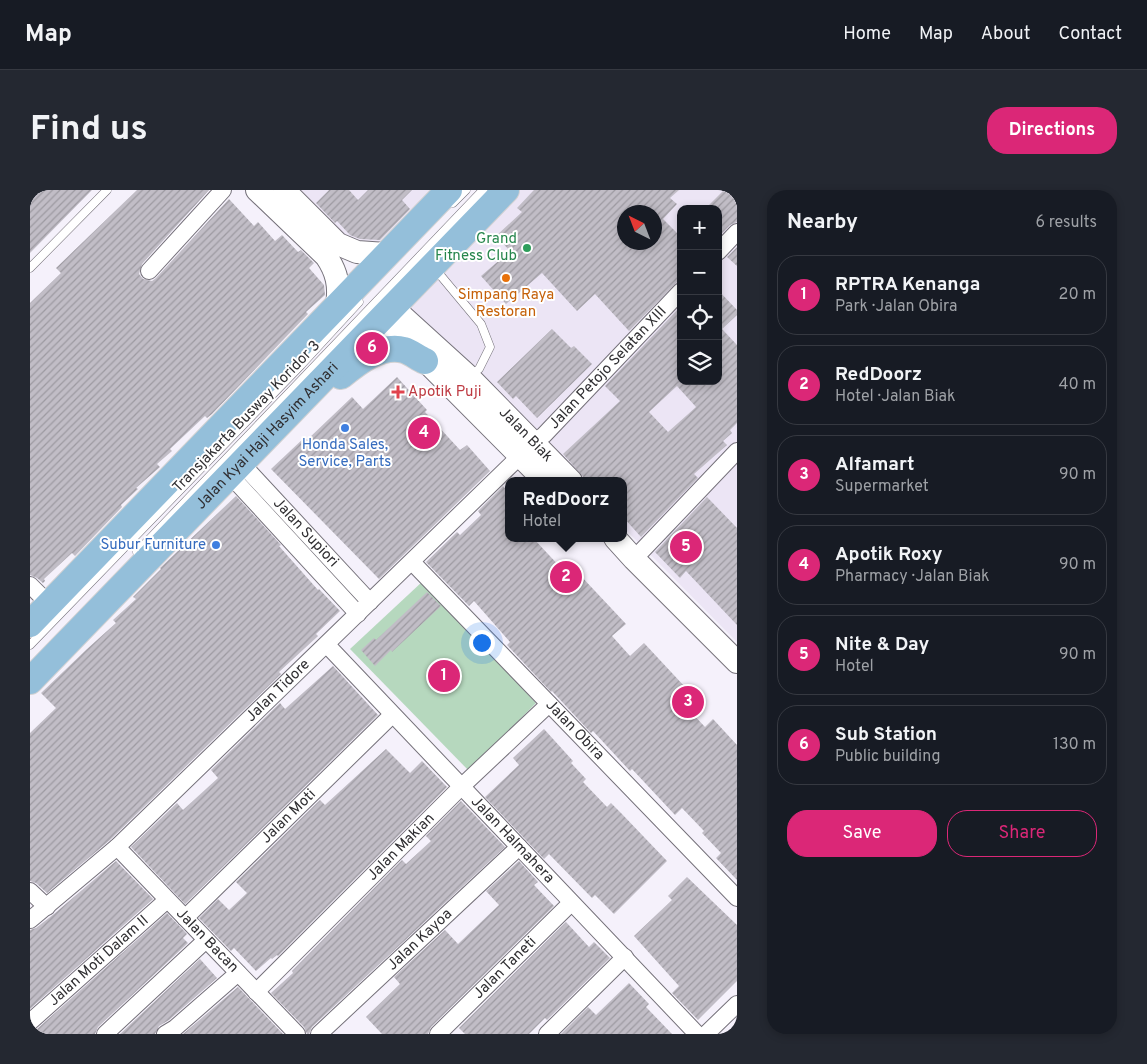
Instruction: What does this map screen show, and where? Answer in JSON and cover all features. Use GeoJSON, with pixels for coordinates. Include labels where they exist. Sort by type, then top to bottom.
{"type":"FeatureCollection","features":[{"type":"Feature","properties":{"kind":"main road"},"geometry":{"type":"LineString","coordinates":[[257,190],[326,256],[333,267],[338,286],[337,305]]}},
{"type":"Feature","properties":{"kind":"main road"},"geometry":{"type":"LineString","coordinates":[[284,190],[338,244],[357,252],[386,254]]}},
{"type":"Feature","properties":{"kind":"main road","name":"Jalan Kyai Haji Hasyim Ashari"},"geometry":{"type":"LineString","coordinates":[[30,682],[506,190]]}},
{"type":"Feature","properties":{"kind":"main road"},"geometry":{"type":"LineString","coordinates":[[30,624],[386,254],[448,200]]}},
{"type":"Feature","properties":{"kind":"main road","name":"Jalan Biak"},"geometry":{"type":"LineString","coordinates":[[387,312],[425,361],[527,449],[565,477]]}},
{"type":"Feature","properties":{"kind":"main road","name":"Jalan Biak"},"geometry":{"type":"LineString","coordinates":[[387,312],[468,376],[527,449],[543,477]]}},
{"type":"Feature","properties":{"kind":"main road"},"geometry":{"type":"LineString","coordinates":[[283,420],[362,361],[383,350],[404,350],[425,361]]}},
{"type":"Feature","properties":{"kind":"main road"},"geometry":{"type":"LineString","coordinates":[[619,542],[737,662]]}},
{"type":"Feature","properties":{"kind":"street"},"geometry":{"type":"LineString","coordinates":[[149,271],[223,190]]}},
{"type":"Feature","properties":{"kind":"street"},"geometry":{"type":"LineString","coordinates":[[720,250],[737,232]]}},
{"type":"Feature","properties":{"kind":"street","name":"Jalan Petojo Selatan XIII"},"geometry":{"type":"LineString","coordinates":[[527,449],[544,435],[677,295]]}},
{"type":"Feature","properties":{"kind":"street","name":"Jalan Tidore"},"geometry":{"type":"LineString","coordinates":[[30,920],[117,847],[327,646],[527,449]]}},
{"type":"Feature","properties":{"kind":"street"},"geometry":{"type":"LineString","coordinates":[[634,559],[737,451]]}},
{"type":"Feature","properties":{"kind":"street","name":"Jalan Supiori"},"geometry":{"type":"LineString","coordinates":[[235,469],[370,602]]}},
{"type":"Feature","properties":{"kind":"street","name":"Jalan Supiori"},"geometry":{"type":"LineString","coordinates":[[235,469],[358,614]]}},
{"type":"Feature","properties":{"kind":"street","name":"Jalan Obira"},"geometry":{"type":"LineString","coordinates":[[412,562],[737,898]]}},
{"type":"Feature","properties":{"kind":"street"},"geometry":{"type":"LineString","coordinates":[[30,585],[50,604]]}},
{"type":"Feature","properties":{"kind":"street","name":"Jalan Halmahera"},"geometry":{"type":"LineString","coordinates":[[327,646],[697,1034]]}},
{"type":"Feature","properties":{"kind":"street","name":"Jalan Makian"},"geometry":{"type":"LineString","coordinates":[[256,992],[462,787],[549,704]]}},
{"type":"Feature","properties":{"kind":"street","name":"Jalan Moti"},"geometry":{"type":"LineString","coordinates":[[185,918],[392,715]]}},
{"type":"Feature","properties":{"kind":"street","name":"Jalan Bacan"},"geometry":{"type":"LineString","coordinates":[[117,847],[297,1034]]}},
{"type":"Feature","properties":{"kind":"street","name":"Jalan Kayoa"},"geometry":{"type":"LineString","coordinates":[[319,1034],[519,847]]}},
{"type":"Feature","properties":{"kind":"street"},"geometry":{"type":"LineString","coordinates":[[30,891],[47,907]]}},
{"type":"Feature","properties":{"kind":"street","name":"Jalan Moti Dalam II"},"geometry":{"type":"LineString","coordinates":[[30,1022],[167,900]]}},
{"type":"Feature","properties":{"kind":"street","name":"Jalan Taneti"},"geometry":{"type":"LineString","coordinates":[[438,1034],[571,903]]}},
{"type":"Feature","properties":{"kind":"street"},"geometry":{"type":"LineString","coordinates":[[105,1034],[206,940]]}},
{"type":"Feature","properties":{"kind":"street"},"geometry":{"type":"LineString","coordinates":[[547,1034],[625,957]]}},
{"type":"Feature","properties":{"kind":"street"},"geometry":{"type":"LineString","coordinates":[[165,1034],[238,973]]}},
{"type":"Feature","properties":{"kind":"street"},"geometry":{"type":"LineString","coordinates":[[706,1034],[737,1004]]}},
{"type":"Feature","properties":{"kind":"lane"},"geometry":{"type":"LineString","coordinates":[[30,268],[107,190]]}},
{"type":"Feature","properties":{"kind":"lane"},"geometry":{"type":"LineString","coordinates":[[448,200],[466,190]]}},
{"type":"Feature","properties":{"kind":"lane","name":"Transjakarta Busway Koridor 3"},"geometry":{"type":"LineString","coordinates":[[132,557],[483,190]]}},
{"type":"Feature","properties":{"kind":"lane"},"geometry":{"type":"LineString","coordinates":[[433,266],[481,324],[490,347],[479,369],[468,376]]}},
{"type":"Feature","properties":{"kind":"lane","name":"Transjakarta Busway Koridor 3"},"geometry":{"type":"LineString","coordinates":[[30,645],[301,365],[367,293]]}},
{"type":"Feature","properties":{"kind":"shaded area"},"geometry":{"type":"Polygon","coordinates":[[[297,190],[442,190],[368,266],[297,190]]]}},
{"type":"Feature","properties":{"kind":"shaded area"},"geometry":{"type":"Polygon","coordinates":[[[516,190],[737,190],[737,642],[627,531],[627,477],[573,477],[402,305],[516,190]]]}},
{"type":"Feature","properties":{"kind":"green space"},"geometry":{"type":"Polygon","coordinates":[[[423,581],[536,703],[469,771],[350,649],[423,581]]]}},
{"type":"Feature","properties":{"kind":"building"},"geometry":{"type":"Polygon","coordinates":[[[38,190],[92,190],[30,253],[30,198],[38,190]]]}},
{"type":"Feature","properties":{"kind":"building"},"geometry":{"type":"Polygon","coordinates":[[[137,190],[209,190],[142,264],[139,274],[143,279],[152,281],[156,278],[229,199],[254,226],[258,222],[275,241],[282,235],[298,252],[301,250],[314,263],[309,268],[324,285],[325,295],[306,312],[308,314],[212,414],[207,418],[205,416],[170,449],[172,451],[157,464],[160,467],[136,488],[138,489],[121,505],[122,507],[75,556],[72,553],[44,579],[43,583],[30,575],[30,303],[61,273],[56,268],[137,190]]]}},
{"type":"Feature","properties":{"kind":"building"},"geometry":{"type":"Polygon","coordinates":[[[329,190],[349,190],[358,200],[368,190],[412,190],[402,200],[410,209],[380,240],[360,239],[350,235],[337,221],[335,223],[316,203],[329,190]]]}},
{"type":"Feature","properties":{"kind":"building"},"geometry":{"type":"Polygon","coordinates":[[[534,190],[679,190],[670,198],[677,204],[663,219],[677,233],[677,282],[629,331],[595,294],[577,311],[542,273],[506,304],[481,276],[510,251],[496,236],[522,212],[517,208],[534,190]]]}},
{"type":"Feature","properties":{"kind":"building"},"geometry":{"type":"Polygon","coordinates":[[[724,190],[737,190],[737,222],[730,225],[722,233],[722,205],[709,205],[724,190]]]}},
{"type":"Feature","properties":{"kind":"building"},"geometry":{"type":"Polygon","coordinates":[[[737,247],[737,266],[727,257],[737,247]]]}},
{"type":"Feature","properties":{"kind":"building"},"geometry":{"type":"Polygon","coordinates":[[[722,294],[737,310],[737,315],[722,329],[722,294]]]}},
{"type":"Feature","properties":{"kind":"building"},"geometry":{"type":"Polygon","coordinates":[[[677,310],[677,385],[722,385],[722,329],[737,345],[737,423],[730,430],[732,433],[723,441],[727,445],[694,474],[698,478],[641,537],[627,521],[627,477],[583,477],[563,454],[620,401],[605,386],[677,310]],[[677,386],[649,412],[668,432],[696,407],[677,386]]]}},
{"type":"Feature","properties":{"kind":"building"},"geometry":{"type":"Polygon","coordinates":[[[552,329],[571,348],[574,346],[592,364],[537,418],[516,396],[513,399],[497,382],[552,329]]]}},
{"type":"Feature","properties":{"kind":"building"},"geometry":{"type":"Polygon","coordinates":[[[397,377],[427,410],[425,412],[460,450],[467,445],[490,471],[379,579],[271,469],[305,437],[307,440],[352,397],[363,409],[397,377]]]}},
{"type":"Feature","properties":{"kind":"building"},"geometry":{"type":"Polygon","coordinates":[[[503,486],[505,488],[505,542],[537,542],[563,570],[571,563],[626,624],[612,636],[630,656],[644,643],[686,688],[676,696],[705,727],[713,719],[737,745],[737,880],[716,858],[721,853],[702,833],[704,831],[682,808],[675,815],[632,769],[630,771],[593,731],[591,733],[551,692],[507,645],[510,642],[474,601],[469,606],[426,562],[457,532],[460,535],[481,515],[478,511],[503,486]]]}},
{"type":"Feature","properties":{"kind":"building"},"geometry":{"type":"Polygon","coordinates":[[[236,496],[281,545],[279,546],[318,590],[340,611],[316,634],[318,636],[279,672],[281,674],[110,840],[47,893],[36,883],[30,881],[30,733],[56,708],[41,693],[116,623],[113,620],[136,599],[133,597],[160,568],[236,496]]]}},
{"type":"Feature","properties":{"kind":"building"},"geometry":{"type":"Polygon","coordinates":[[[707,497],[737,528],[737,625],[686,571],[680,578],[655,552],[707,497]]]}},
{"type":"Feature","properties":{"kind":"building"},"geometry":{"type":"Polygon","coordinates":[[[427,592],[441,606],[375,666],[361,650],[374,638],[376,640],[427,592]]]}},
{"type":"Feature","properties":{"kind":"building"},"geometry":{"type":"Polygon","coordinates":[[[333,666],[378,715],[185,904],[131,847],[177,803],[183,810],[218,778],[211,770],[280,703],[285,709],[333,666]]]}},
{"type":"Feature","properties":{"kind":"building"},"geometry":{"type":"Polygon","coordinates":[[[544,729],[573,761],[571,763],[586,779],[583,782],[607,807],[611,803],[667,861],[614,914],[595,895],[592,898],[549,854],[544,859],[485,797],[519,765],[513,758],[544,729]]]}},
{"type":"Feature","properties":{"kind":"building"},"geometry":{"type":"Polygon","coordinates":[[[386,749],[410,773],[422,761],[447,787],[278,956],[271,958],[256,971],[234,948],[231,951],[199,918],[218,899],[229,910],[247,893],[236,882],[320,800],[325,805],[386,749]]]}},
{"type":"Feature","properties":{"kind":"building"},"geometry":{"type":"Polygon","coordinates":[[[461,801],[505,847],[312,1027],[309,1034],[307,1034],[304,1027],[271,993],[293,973],[292,971],[402,860],[406,864],[431,841],[426,836],[461,801]]]}},
{"type":"Feature","properties":{"kind":"building"},"geometry":{"type":"Polygon","coordinates":[[[116,861],[153,899],[30,1009],[30,930],[36,928],[54,914],[116,861]]]}},
{"type":"Feature","properties":{"kind":"building"},"geometry":{"type":"Polygon","coordinates":[[[519,861],[538,882],[534,885],[554,906],[431,1027],[428,1034],[382,1034],[366,1017],[400,984],[394,977],[445,930],[458,944],[499,905],[486,891],[519,861]]]}},
{"type":"Feature","properties":{"kind":"building"},"geometry":{"type":"Polygon","coordinates":[[[687,877],[737,925],[737,981],[698,1020],[672,993],[679,986],[634,936],[672,900],[668,896],[687,877]]]}},
{"type":"Feature","properties":{"kind":"building"},"geometry":{"type":"Polygon","coordinates":[[[167,913],[187,934],[183,938],[188,943],[98,1027],[95,1034],[30,1034],[30,1032],[37,1029],[167,913]]]}},
{"type":"Feature","properties":{"kind":"building"},"geometry":{"type":"Polygon","coordinates":[[[566,922],[589,947],[594,942],[610,958],[547,1020],[545,1018],[529,1034],[465,1034],[459,1028],[566,922]]]}},
{"type":"Feature","properties":{"kind":"building"},"geometry":{"type":"Polygon","coordinates":[[[200,959],[217,978],[169,1020],[159,1026],[155,1034],[120,1034],[200,959]]]}},
{"type":"Feature","properties":{"kind":"building"},"geometry":{"type":"Polygon","coordinates":[[[629,983],[649,1004],[646,1007],[672,1034],[561,1034],[588,1007],[596,1015],[629,983]]]}},
{"type":"Feature","properties":{"kind":"building"},"geometry":{"type":"Polygon","coordinates":[[[238,987],[283,1034],[183,1034],[238,987]]]}},
{"type":"Feature","properties":{"kind":"place","name":"Grand Fitness Club"},"geometry":{"type":"Point","coordinates":[527,248]}},
{"type":"Feature","properties":{"kind":"place","name":"Simpang Raya Restoran"},"geometry":{"type":"Point","coordinates":[506,278]}},
{"type":"Feature","properties":{"kind":"place","name":"Sub Station"},"geometry":{"type":"Point","coordinates":[372,348]}},
{"type":"Feature","properties":{"kind":"place","name":"Apotik Puji"},"geometry":{"type":"Point","coordinates":[398,392]}},
{"type":"Feature","properties":{"kind":"place","name":"Honda Sales, Service, Parts"},"geometry":{"type":"Point","coordinates":[345,428]}},
{"type":"Feature","properties":{"kind":"place","name":"Apotik Roxy"},"geometry":{"type":"Point","coordinates":[424,433]}},
{"type":"Feature","properties":{"kind":"place","name":"Subur Furniture"},"geometry":{"type":"Point","coordinates":[216,545]}},
{"type":"Feature","properties":{"kind":"place","name":"Nite & Day"},"geometry":{"type":"Point","coordinates":[686,547]}},
{"type":"Feature","properties":{"kind":"place","name":"RedDoorz"},"geometry":{"type":"Point","coordinates":[566,577]}},
{"type":"Feature","properties":{"kind":"place","name":"RPTRA Kenanga"},"geometry":{"type":"Point","coordinates":[444,676]}},
{"type":"Feature","properties":{"kind":"place","name":"Alfamart"},"geometry":{"type":"Point","coordinates":[688,702]}}]}
